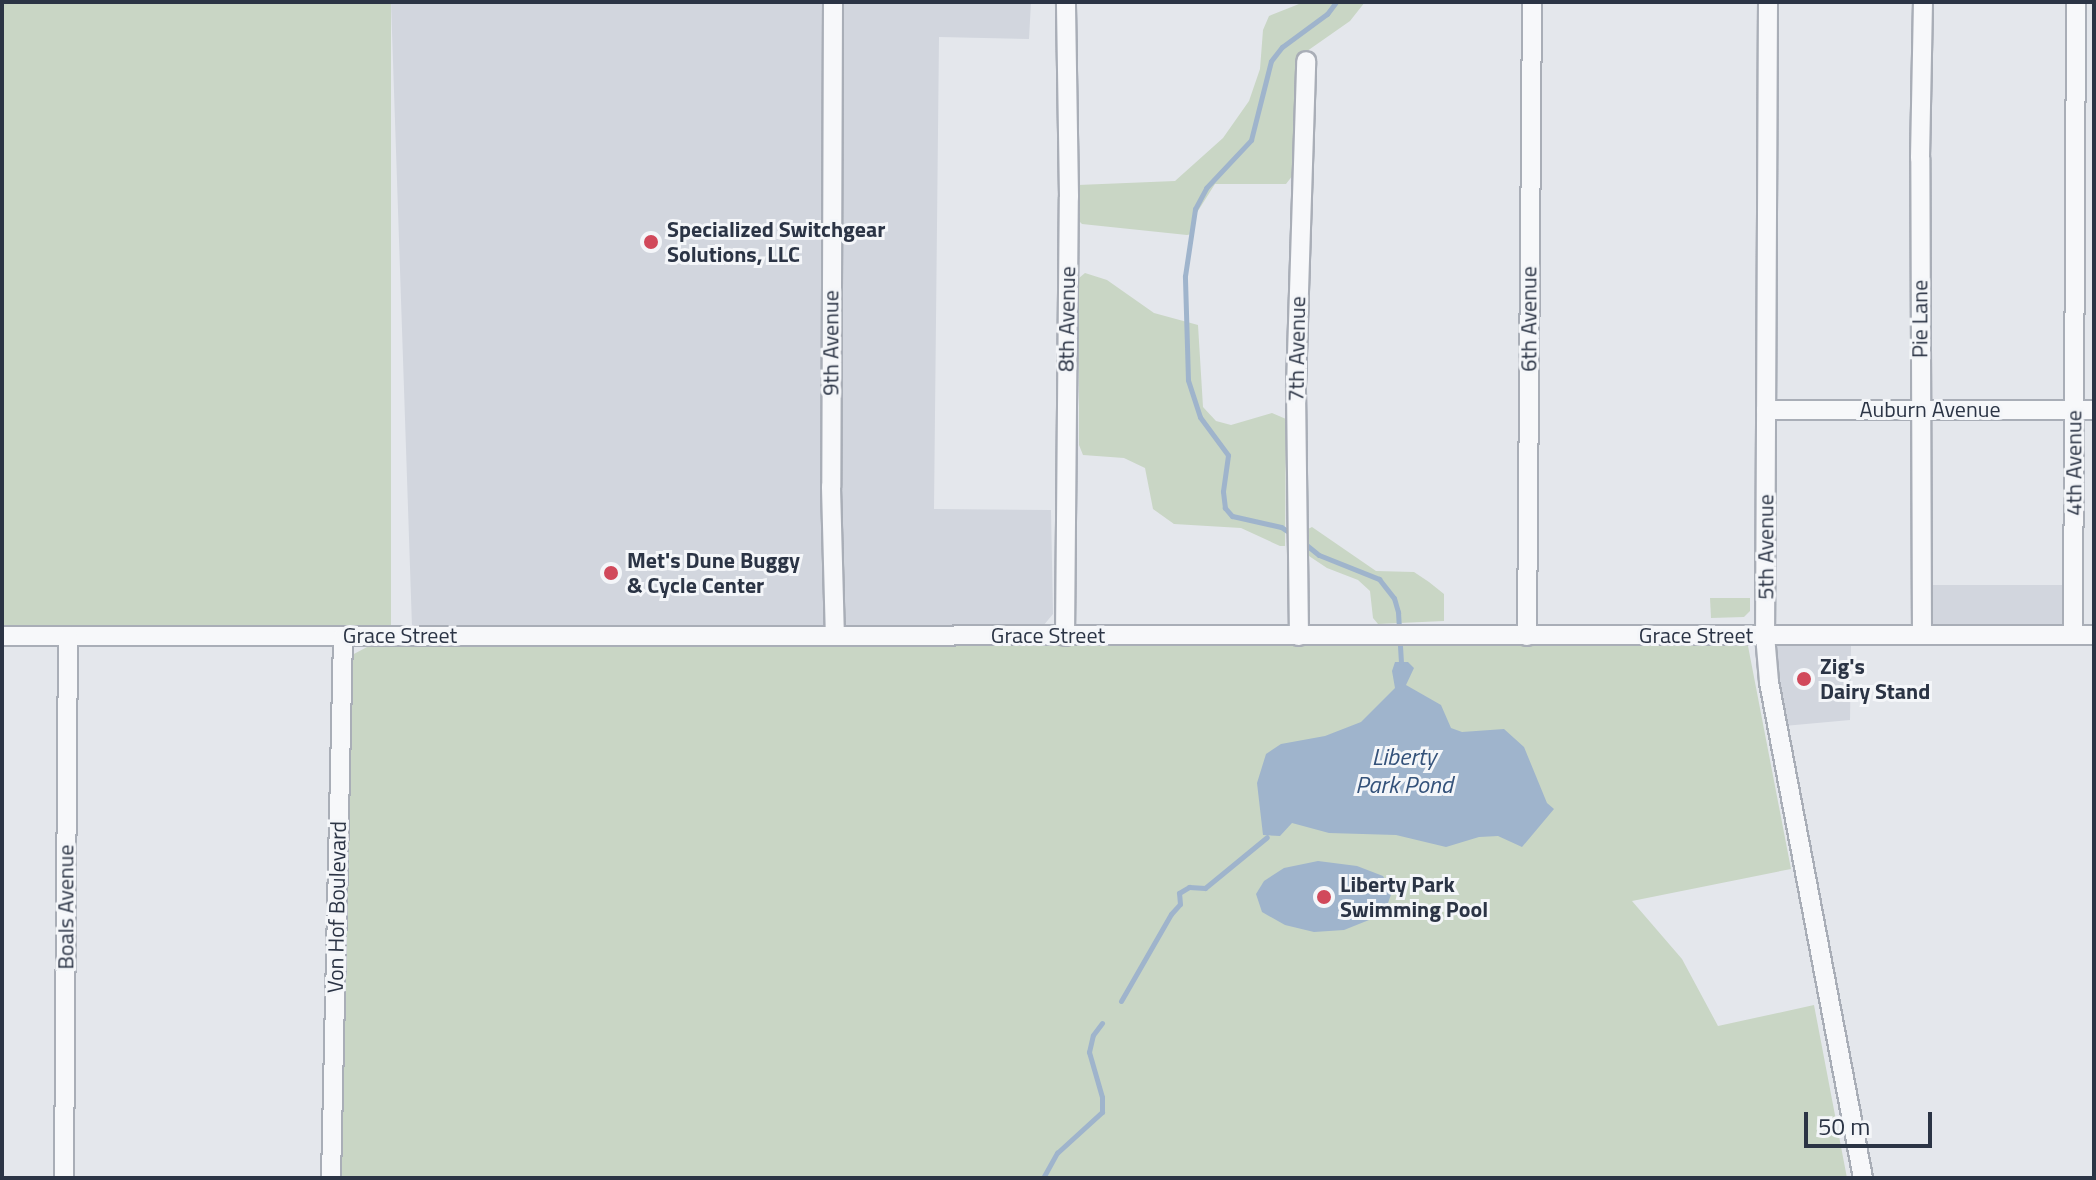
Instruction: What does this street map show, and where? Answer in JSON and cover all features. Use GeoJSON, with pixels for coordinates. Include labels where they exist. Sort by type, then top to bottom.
{"type":"FeatureCollection","features":[{"type":"Feature","properties":{"kind":"street","name":"9th Avenue"},"geometry":{"type":"LineString","coordinates":[[833,2],[831,439],[835,636]]}},
{"type":"Feature","properties":{"kind":"street","name":"8th Avenue"},"geometry":{"type":"LineString","coordinates":[[1065,636],[1069,197],[1066,2]]}},
{"type":"Feature","properties":{"kind":"street","name":"6th Avenue"},"geometry":{"type":"LineString","coordinates":[[1527,636],[1532,2]]}},
{"type":"Feature","properties":{"kind":"street","name":"5th Avenue"},"geometry":{"type":"LineString","coordinates":[[1768,2],[1765,635],[1773,712],[1863,1178]]}},
{"type":"Feature","properties":{"kind":"street","name":"Pie Lane"},"geometry":{"type":"LineString","coordinates":[[1922,635],[1923,2]]}},
{"type":"Feature","properties":{"kind":"street","name":"4th Avenue"},"geometry":{"type":"LineString","coordinates":[[2073,635],[2076,2]]}},
{"type":"Feature","properties":{"kind":"street","name":"7th Avenue"},"geometry":{"type":"LineString","coordinates":[[1299,636],[1296,387],[1306,61]]}},
{"type":"Feature","properties":{"kind":"street","name":"Auburn Avenue"},"geometry":{"type":"LineString","coordinates":[[1766,410],[2094,410]]}},
{"type":"Feature","properties":{"kind":"street","name":"Grace Street"},"geometry":{"type":"LineString","coordinates":[[2,636],[2094,635]]}},
{"type":"Feature","properties":{"kind":"street","name":"Boals Avenue"},"geometry":{"type":"LineString","coordinates":[[64,1178],[68,636]]}},
{"type":"Feature","properties":{"kind":"street","name":"Von Hof Boulevard"},"geometry":{"type":"LineString","coordinates":[[331,1178],[343,636]]}},
{"type":"Feature","properties":{"kind":"shaded area"},"geometry":{"type":"Polygon","coordinates":[[[391,2],[1031,2],[1029,39],[939,37],[934,509],[1051,510],[1053,614],[1043,626],[412,627],[391,2]]]}},
{"type":"Feature","properties":{"kind":"shaded area"},"geometry":{"type":"Polygon","coordinates":[[[1928,585],[2063,585],[2063,625],[1928,625],[1928,585]]]}},
{"type":"Feature","properties":{"kind":"shaded area"},"geometry":{"type":"Polygon","coordinates":[[[1777,646],[1851,646],[1850,720],[1784,726],[1777,646]]]}},
{"type":"Feature","properties":{"kind":"green space"},"geometry":{"type":"Polygon","coordinates":[[[4,2],[391,2],[391,629],[4,629],[4,2]]]}},
{"type":"Feature","properties":{"kind":"green space"},"geometry":{"type":"Polygon","coordinates":[[[1304,2],[1365,2],[1350,21],[1300,56],[1293,175],[1286,184],[1215,184],[1196,214],[1192,234],[1187,235],[1082,224],[1078,220],[1078,185],[1175,181],[1223,138],[1249,101],[1260,69],[1263,30],[1269,16],[1304,2]]]}},
{"type":"Feature","properties":{"kind":"green space"},"geometry":{"type":"Polygon","coordinates":[[[1085,273],[1107,280],[1154,313],[1198,325],[1203,407],[1216,421],[1231,425],[1272,413],[1286,419],[1285,546],[1241,528],[1174,524],[1153,509],[1145,468],[1124,458],[1083,455],[1079,445],[1079,278],[1085,273]]]}},
{"type":"Feature","properties":{"kind":"green space"},"geometry":{"type":"Polygon","coordinates":[[[1312,527],[1376,571],[1414,572],[1429,582],[1444,594],[1444,621],[1378,624],[1373,618],[1370,591],[1358,580],[1327,568],[1309,556],[1308,529],[1312,527]]]}},
{"type":"Feature","properties":{"kind":"green space"},"geometry":{"type":"Polygon","coordinates":[[[1710,598],[1750,598],[1750,611],[1744,617],[1711,618],[1710,598]]]}},
{"type":"Feature","properties":{"kind":"green space"},"geometry":{"type":"Polygon","coordinates":[[[369,646],[1748,646],[1791,869],[1632,901],[1682,959],[1718,1026],[1814,1005],[1847,1178],[339,1178],[352,655],[369,646]]]}},
{"type":"Feature","properties":{"kind":"water","name":"Liberty Park Pond"},"geometry":{"type":"Polygon","coordinates":[[[1395,662],[1408,662],[1414,668],[1406,685],[1441,705],[1451,728],[1462,732],[1504,729],[1524,747],[1547,803],[1554,809],[1522,847],[1498,836],[1479,837],[1446,847],[1396,835],[1329,833],[1292,823],[1280,836],[1263,835],[1257,783],[1266,754],[1281,744],[1325,736],[1361,722],[1395,688],[1392,671],[1395,662]]]}},
{"type":"Feature","properties":{"kind":"water","name":"Liberty Park Swimming Pool"},"geometry":{"type":"Polygon","coordinates":[[[1318,861],[1357,866],[1383,876],[1392,892],[1384,914],[1344,930],[1314,932],[1285,925],[1262,912],[1256,894],[1264,881],[1284,868],[1318,861]]]}},
{"type":"Feature","properties":{"kind":"waterway"},"geometry":{"type":"LineString","coordinates":[[1293,535],[1281,527],[1232,516],[1225,508],[1223,491],[1228,455],[1200,417],[1188,380],[1185,276],[1195,209],[1206,188],[1251,140],[1271,61],[1282,47],[1327,14],[1336,2]]}},
{"type":"Feature","properties":{"kind":"waterway"},"geometry":{"type":"LineString","coordinates":[[1304,543],[1319,555],[1379,579],[1394,598],[1398,612],[1401,662]]}},
{"type":"Feature","properties":{"kind":"waterway"},"geometry":{"type":"LineString","coordinates":[[1121,1001],[1171,914],[1180,904],[1179,893],[1189,887],[1205,888],[1267,837]]}},
{"type":"Feature","properties":{"kind":"waterway"},"geometry":{"type":"LineString","coordinates":[[1043,1178],[1057,1153],[1102,1112],[1102,1097],[1089,1052],[1093,1035],[1102,1023]]}},
{"type":"Feature","properties":{"kind":"place","name":"Specialized Switchgear Solutions, LLC"},"geometry":{"type":"Point","coordinates":[651,242]}},
{"type":"Feature","properties":{"kind":"place","name":"Met's Dune Buggy & Cycle Center"},"geometry":{"type":"Point","coordinates":[611,573]}},
{"type":"Feature","properties":{"kind":"place","name":"Zig's Dairy Stand"},"geometry":{"type":"Point","coordinates":[1804,679]}},
{"type":"Feature","properties":{"kind":"place","name":"Liberty Park Swimming Pool"},"geometry":{"type":"Point","coordinates":[1324,897]}}]}
